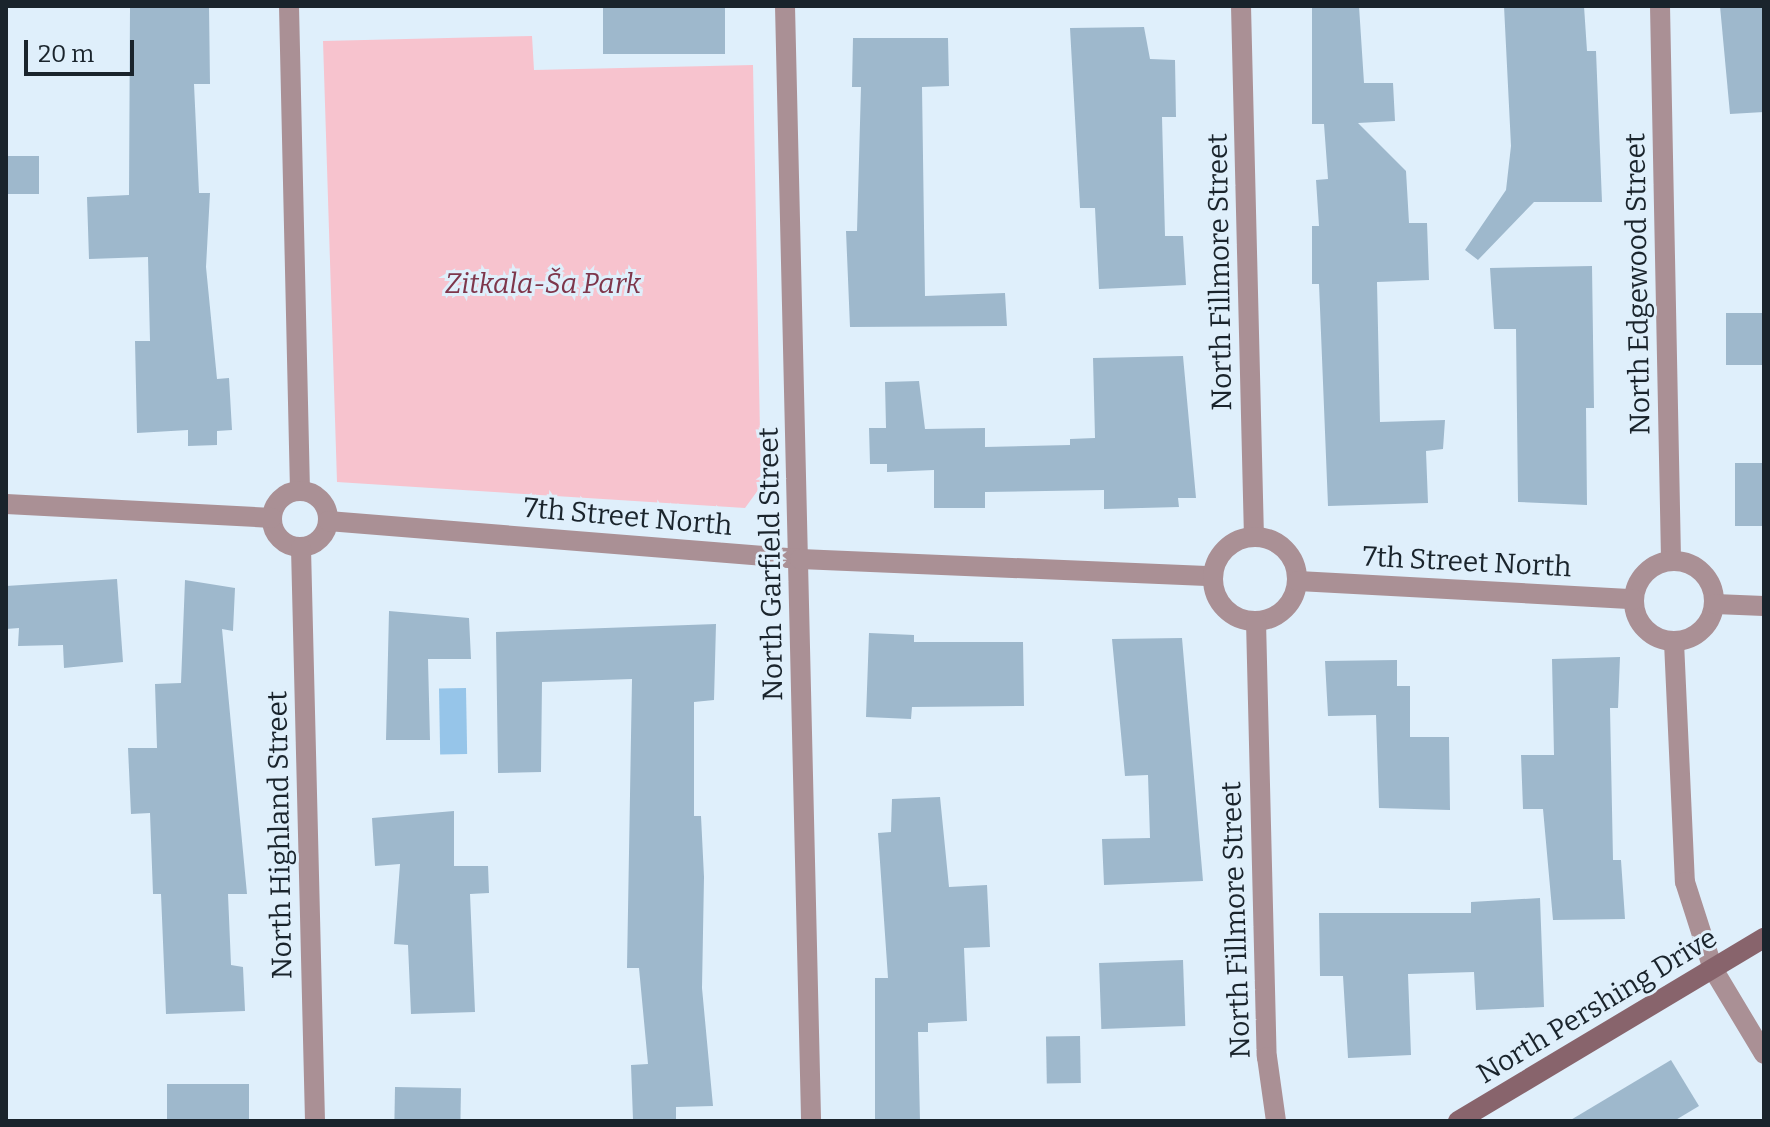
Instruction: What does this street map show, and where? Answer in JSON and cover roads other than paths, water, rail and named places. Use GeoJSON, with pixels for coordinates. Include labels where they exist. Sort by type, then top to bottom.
{"type":"FeatureCollection","features":[{"type":"Feature","properties":{"kind":"street"},"geometry":{"type":"LineString","coordinates":[[289,6],[300,491]]}},
{"type":"Feature","properties":{"kind":"street","name":"North Garfield Street"},"geometry":{"type":"LineString","coordinates":[[785,6],[811,1121]]}},
{"type":"Feature","properties":{"kind":"street","name":"North Fillmore Street"},"geometry":{"type":"LineString","coordinates":[[1241,6],[1254,537]]}},
{"type":"Feature","properties":{"kind":"street","name":"North Edgewood Street"},"geometry":{"type":"LineString","coordinates":[[1660,6],[1671,560]]}},
{"type":"Feature","properties":{"kind":"street"},"geometry":{"type":"LineString","coordinates":[[300,491],[317,497],[328,521],[322,537],[301,548],[276,535],[272,518],[277,502],[300,491]]}},
{"type":"Feature","properties":{"kind":"street"},"geometry":{"type":"LineString","coordinates":[[6,504],[272,518]]}},
{"type":"Feature","properties":{"kind":"street","name":"7th Street North"},"geometry":{"type":"LineString","coordinates":[[328,521],[800,559],[1213,576]]}},
{"type":"Feature","properties":{"kind":"street"},"geometry":{"type":"LineString","coordinates":[[1254,537],[1280,544],[1298,581],[1289,605],[1256,621],[1229,613],[1213,576],[1222,553],[1254,537]]}},
{"type":"Feature","properties":{"kind":"street","name":"North Highland Street"},"geometry":{"type":"LineString","coordinates":[[301,548],[315,1121]]}},
{"type":"Feature","properties":{"kind":"street"},"geometry":{"type":"LineString","coordinates":[[1671,560],[1698,568],[1713,590],[1715,604],[1697,634],[1674,642],[1649,633],[1634,599],[1649,568],[1671,560]]}},
{"type":"Feature","properties":{"kind":"street","name":"7th Street North"},"geometry":{"type":"LineString","coordinates":[[1298,581],[1634,599]]}},
{"type":"Feature","properties":{"kind":"street"},"geometry":{"type":"LineString","coordinates":[[1715,604],[1764,606]]}},
{"type":"Feature","properties":{"kind":"street","name":"North Fillmore Street"},"geometry":{"type":"LineString","coordinates":[[1256,621],[1267,1057],[1276,1121]]}},
{"type":"Feature","properties":{"kind":"street"},"geometry":{"type":"LineString","coordinates":[[1674,642],[1685,882],[1713,969],[1764,1054]]}},
{"type":"Feature","properties":{"kind":"street","name":"North Pershing Drive"},"geometry":{"type":"LineString","coordinates":[[1458,1121],[1764,938]]}},
{"type":"Feature","properties":{"kind":"water"},"geometry":{"type":"Polygon","coordinates":[[[439,688],[466,688],[467,754],[440,754],[439,688]]]}},
{"type":"Feature","properties":{"kind":"park label","name":"Zitkala-Ša Park"},"geometry":{"type":"Point","coordinates":[543,284]}}]}
